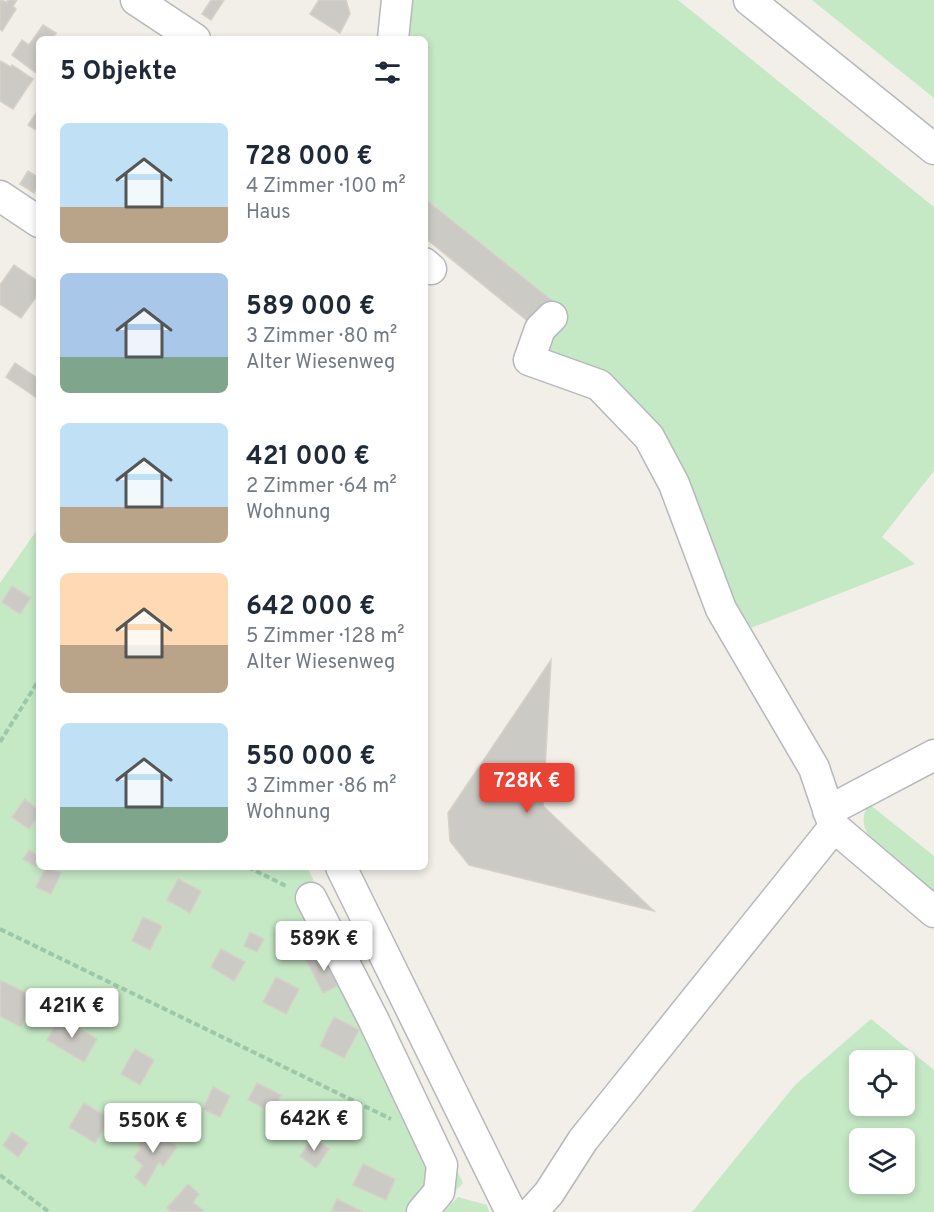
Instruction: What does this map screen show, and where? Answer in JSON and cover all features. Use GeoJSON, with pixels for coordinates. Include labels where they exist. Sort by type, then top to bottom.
{"type":"FeatureCollection","features":[{"type":"Feature","properties":{"kind":"street"},"geometry":{"type":"LineString","coordinates":[[136,0],[190,36]]}},
{"type":"Feature","properties":{"kind":"street"},"geometry":{"type":"LineString","coordinates":[[393,36],[397,0]]}},
{"type":"Feature","properties":{"kind":"street"},"geometry":{"type":"LineString","coordinates":[[749,0],[934,149]]}},
{"type":"Feature","properties":{"kind":"street"},"geometry":{"type":"LineString","coordinates":[[0,196],[36,220]]}},
{"type":"Feature","properties":{"kind":"street"},"geometry":{"type":"LineString","coordinates":[[552,317],[540,329],[529,360],[599,385],[649,437],[674,484],[721,609],[814,768],[831,819],[934,912]]}},
{"type":"Feature","properties":{"kind":"street"},"geometry":{"type":"LineString","coordinates":[[532,1212],[549,1193],[584,1140],[831,819],[934,755]]}},
{"type":"Feature","properties":{"kind":"street"},"geometry":{"type":"LineString","coordinates":[[342,870],[511,1212]]}},
{"type":"Feature","properties":{"kind":"street"},"geometry":{"type":"LineString","coordinates":[[311,898],[373,1019],[442,1165],[439,1192],[422,1212]]}},
{"type":"Feature","properties":{"kind":"path"},"geometry":{"type":"LineString","coordinates":[[0,742],[36,685]]}},
{"type":"Feature","properties":{"kind":"path"},"geometry":{"type":"LineString","coordinates":[[254,870],[311,898]]}},
{"type":"Feature","properties":{"kind":"path"},"geometry":{"type":"LineString","coordinates":[[0,929],[430,1140]]}},
{"type":"Feature","properties":{"kind":"path"},"geometry":{"type":"LineString","coordinates":[[0,1175],[49,1212]]}},
{"type":"Feature","properties":{"kind":"green space"},"geometry":{"type":"Polygon","coordinates":[[[408,0],[678,0],[934,207],[934,471],[882,537],[915,564],[738,633],[675,468],[537,353],[554,301],[428,200],[428,36],[404,36],[408,0]]]}},
{"type":"Feature","properties":{"kind":"green space"},"geometry":{"type":"Polygon","coordinates":[[[812,0],[934,0],[934,98],[812,0]]]}},
{"type":"Feature","properties":{"kind":"green space"},"geometry":{"type":"Polygon","coordinates":[[[36,531],[36,870],[308,870],[463,1183],[435,1212],[0,1212],[0,583],[36,531]]]}},
{"type":"Feature","properties":{"kind":"green space"},"geometry":{"type":"Polygon","coordinates":[[[869,804],[934,856],[934,893],[873,842],[864,823],[864,814],[869,804]]]}},
{"type":"Feature","properties":{"kind":"green space"},"geometry":{"type":"Polygon","coordinates":[[[871,1019],[909,1050],[849,1050],[849,1116],[915,1116],[915,1055],[934,1070],[934,1212],[692,1212],[795,1085],[871,1019]]]}},
{"type":"Feature","properties":{"kind":"green space"},"geometry":{"type":"Polygon","coordinates":[[[458,1197],[487,1205],[489,1212],[444,1212],[458,1197]]]}},
{"type":"Feature","properties":{"kind":"building"},"geometry":{"type":"Polygon","coordinates":[[[0,0],[7,2],[17,0],[13,6],[16,9],[2,31],[0,29],[0,0]]]}},
{"type":"Feature","properties":{"kind":"building"},"geometry":{"type":"Polygon","coordinates":[[[211,0],[224,0],[211,20],[202,14],[211,0]]]}},
{"type":"Feature","properties":{"kind":"building"},"geometry":{"type":"Polygon","coordinates":[[[319,0],[346,0],[350,14],[340,33],[310,14],[319,0]]]}},
{"type":"Feature","properties":{"kind":"building"},"geometry":{"type":"Polygon","coordinates":[[[43,25],[56,33],[54,36],[36,36],[36,73],[12,55],[22,40],[29,45],[43,25]]]}},
{"type":"Feature","properties":{"kind":"building"},"geometry":{"type":"Polygon","coordinates":[[[0,61],[11,67],[12,65],[33,79],[13,109],[0,101],[0,61]]]}},
{"type":"Feature","properties":{"kind":"building"},"geometry":{"type":"Polygon","coordinates":[[[36,113],[36,130],[28,125],[36,113]]]}},
{"type":"Feature","properties":{"kind":"building"},"geometry":{"type":"Polygon","coordinates":[[[28,171],[36,176],[34,193],[20,184],[28,171]]]}},
{"type":"Feature","properties":{"kind":"building"},"geometry":{"type":"Polygon","coordinates":[[[428,201],[554,302],[535,327],[428,240],[428,201]]]}},
{"type":"Feature","properties":{"kind":"building"},"geometry":{"type":"Polygon","coordinates":[[[14,265],[36,280],[36,297],[21,318],[0,304],[0,285],[14,265]]]}},
{"type":"Feature","properties":{"kind":"building"},"geometry":{"type":"Polygon","coordinates":[[[15,363],[36,377],[36,397],[6,377],[15,363]]]}},
{"type":"Feature","properties":{"kind":"building"},"geometry":{"type":"Polygon","coordinates":[[[12,586],[31,598],[20,614],[2,602],[12,586]]]}},
{"type":"Feature","properties":{"kind":"building"},"geometry":{"type":"Polygon","coordinates":[[[551,660],[543,806],[654,911],[469,865],[450,841],[448,813],[551,660]]]}},
{"type":"Feature","properties":{"kind":"building"},"geometry":{"type":"Polygon","coordinates":[[[25,799],[36,808],[36,819],[29,829],[12,817],[25,799]]]}},
{"type":"Feature","properties":{"kind":"building"},"geometry":{"type":"Polygon","coordinates":[[[29,850],[36,854],[36,867],[23,859],[29,850]]]}},
{"type":"Feature","properties":{"kind":"building"},"geometry":{"type":"Polygon","coordinates":[[[44,870],[61,873],[51,894],[36,887],[44,870]]]}},
{"type":"Feature","properties":{"kind":"building"},"geometry":{"type":"Polygon","coordinates":[[[178,879],[201,891],[190,913],[167,900],[178,879]]]}},
{"type":"Feature","properties":{"kind":"building"},"geometry":{"type":"Polygon","coordinates":[[[143,917],[162,926],[150,950],[132,941],[143,917]]]}},
{"type":"Feature","properties":{"kind":"building"},"geometry":{"type":"Polygon","coordinates":[[[250,932],[264,939],[257,952],[244,946],[250,932]]]}},
{"type":"Feature","properties":{"kind":"building"},"geometry":{"type":"Polygon","coordinates":[[[221,949],[245,962],[234,981],[211,967],[221,949]]]}},
{"type":"Feature","properties":{"kind":"building"},"geometry":{"type":"Polygon","coordinates":[[[324,951],[341,984],[323,993],[306,960],[324,951]]]}},
{"type":"Feature","properties":{"kind":"building"},"geometry":{"type":"Polygon","coordinates":[[[276,977],[299,989],[286,1014],[263,1002],[276,977]]]}},
{"type":"Feature","properties":{"kind":"building"},"geometry":{"type":"Polygon","coordinates":[[[1,981],[35,997],[21,1027],[0,1016],[1,981]]]}},
{"type":"Feature","properties":{"kind":"building"},"geometry":{"type":"Polygon","coordinates":[[[60,1017],[97,1039],[84,1062],[47,1040],[60,1017]]]}},
{"type":"Feature","properties":{"kind":"building"},"geometry":{"type":"Polygon","coordinates":[[[334,1017],[359,1030],[344,1058],[320,1046],[334,1017]]]}},
{"type":"Feature","properties":{"kind":"building"},"geometry":{"type":"Polygon","coordinates":[[[135,1049],[154,1060],[140,1085],[121,1074],[135,1049]]]}},
{"type":"Feature","properties":{"kind":"building"},"geometry":{"type":"Polygon","coordinates":[[[257,1083],[281,1095],[272,1112],[248,1100],[257,1083]]]}},
{"type":"Feature","properties":{"kind":"building"},"geometry":{"type":"Polygon","coordinates":[[[213,1087],[230,1096],[220,1117],[203,1109],[213,1087]]]}},
{"type":"Feature","properties":{"kind":"building"},"geometry":{"type":"Polygon","coordinates":[[[84,1103],[110,1119],[95,1143],[69,1127],[84,1103]]]}},
{"type":"Feature","properties":{"kind":"building"},"geometry":{"type":"Polygon","coordinates":[[[153,1127],[177,1147],[163,1166],[159,1162],[145,1186],[135,1177],[143,1166],[134,1157],[141,1148],[138,1145],[153,1127]]]}},
{"type":"Feature","properties":{"kind":"building"},"geometry":{"type":"Polygon","coordinates":[[[12,1132],[28,1143],[18,1157],[3,1145],[12,1132]]]}},
{"type":"Feature","properties":{"kind":"building"},"geometry":{"type":"Polygon","coordinates":[[[313,1137],[329,1149],[316,1168],[300,1156],[313,1137]]]}},
{"type":"Feature","properties":{"kind":"building"},"geometry":{"type":"Polygon","coordinates":[[[363,1164],[395,1179],[386,1200],[353,1185],[363,1164]]]}},
{"type":"Feature","properties":{"kind":"building"},"geometry":{"type":"Polygon","coordinates":[[[188,1184],[199,1194],[193,1202],[203,1210],[201,1212],[171,1212],[167,1208],[188,1184]]]}},
{"type":"Feature","properties":{"kind":"building"},"geometry":{"type":"Polygon","coordinates":[[[337,1199],[363,1212],[331,1212],[337,1199]]]}}]}
